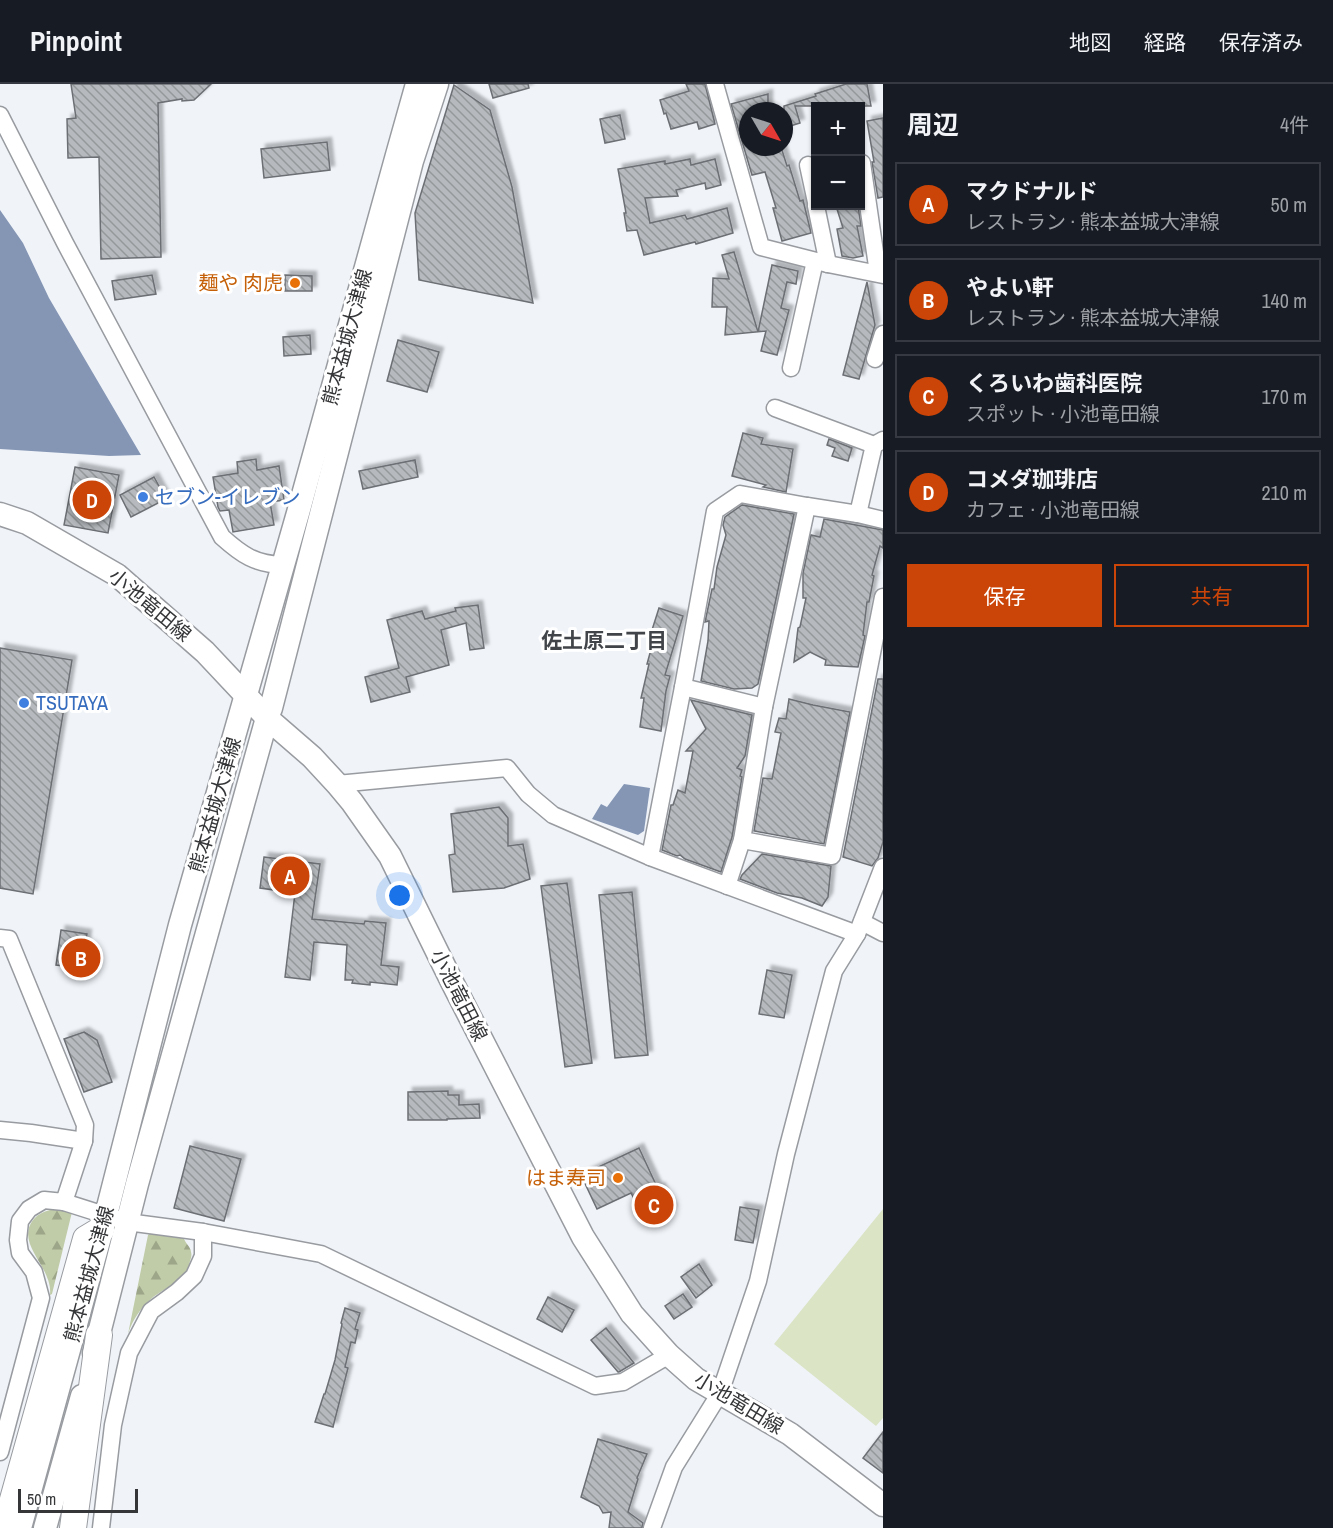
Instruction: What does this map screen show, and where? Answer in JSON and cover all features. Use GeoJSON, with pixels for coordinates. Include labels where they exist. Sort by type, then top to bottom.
{"type":"FeatureCollection","features":[{"type":"Feature","properties":{"kind":"highway"},"geometry":{"type":"LineString","coordinates":[[5,1528],[86,1239],[104,1222]]}},
{"type":"Feature","properties":{"kind":"highway"},"geometry":{"type":"LineString","coordinates":[[73,1528],[99,1335]]}},
{"type":"Feature","properties":{"kind":"main road","name":"熊本益城大津線"},"geometry":{"type":"LineString","coordinates":[[20,1528],[104,1222],[180,925],[417,84]]}},
{"type":"Feature","properties":{"kind":"main road","name":"熊本益城大津線"},"geometry":{"type":"LineString","coordinates":[[45,1528],[208,926],[271,708],[412,161],[436,84]]}},
{"type":"Feature","properties":{"kind":"main road","name":"小池竜田線"},"geometry":{"type":"LineString","coordinates":[[0,514],[27,523],[117,575],[205,652],[246,697],[312,757],[337,784],[390,856],[583,1237],[632,1314],[696,1379],[790,1434],[883,1505]]}},
{"type":"Feature","properties":{"kind":"street"},"geometry":{"type":"LineString","coordinates":[[715,84],[761,247],[821,263],[880,274],[865,182]]}},
{"type":"Feature","properties":{"kind":"street"},"geometry":{"type":"LineString","coordinates":[[0,115],[65,243],[222,537],[239,553],[266,565],[283,566]]}},
{"type":"Feature","properties":{"kind":"street"},"geometry":{"type":"LineString","coordinates":[[808,165],[811,180]]}},
{"type":"Feature","properties":{"kind":"street"},"geometry":{"type":"LineString","coordinates":[[791,368],[821,263],[817,210]]}},
{"type":"Feature","properties":{"kind":"street"},"geometry":{"type":"LineString","coordinates":[[875,359],[883,334]]}},
{"type":"Feature","properties":{"kind":"street"},"geometry":{"type":"LineString","coordinates":[[775,408],[879,443],[858,514]]}},
{"type":"Feature","properties":{"kind":"street"},"geometry":{"type":"LineString","coordinates":[[650,857],[715,511],[740,494],[883,520]]}},
{"type":"Feature","properties":{"kind":"street"},"geometry":{"type":"LineString","coordinates":[[728,886],[742,840],[764,707],[807,506]]}},
{"type":"Feature","properties":{"kind":"street"},"geometry":{"type":"LineString","coordinates":[[742,840],[832,856],[883,597]]}},
{"type":"Feature","properties":{"kind":"street"},"geometry":{"type":"LineString","coordinates":[[683,687],[764,707]]}},
{"type":"Feature","properties":{"kind":"street"},"geometry":{"type":"LineString","coordinates":[[337,784],[507,768],[528,794],[553,815],[650,857],[728,886],[860,928],[883,933]]}},
{"type":"Feature","properties":{"kind":"street"},"geometry":{"type":"LineString","coordinates":[[652,1528],[674,1467],[720,1393],[758,1281],[786,1154],[834,971],[860,928],[883,867]]}},
{"type":"Feature","properties":{"kind":"street"},"geometry":{"type":"LineString","coordinates":[[0,938],[9,939],[85,1125],[84,1141],[64,1202]]}},
{"type":"Feature","properties":{"kind":"street"},"geometry":{"type":"LineString","coordinates":[[0,1130],[84,1141]]}},
{"type":"Feature","properties":{"kind":"street"},"geometry":{"type":"LineString","coordinates":[[0,1452],[41,1298],[34,1272],[20,1253],[18,1240],[20,1221],[30,1209],[44,1200],[64,1202],[104,1222],[128,1221],[321,1254],[595,1386],[623,1382],[669,1354]]}},
{"type":"Feature","properties":{"kind":"street"},"geometry":{"type":"LineString","coordinates":[[101,1528],[113,1425],[129,1353],[151,1311],[194,1276],[202,1256],[203,1233]]}},
{"type":"Feature","properties":{"kind":"green space"},"geometry":{"type":"Polygon","coordinates":[[[57,1208],[72,1212],[50,1295],[47,1276],[29,1242],[28,1234],[35,1218],[57,1208]]]}},
{"type":"Feature","properties":{"kind":"green space"},"geometry":{"type":"Polygon","coordinates":[[[883,1209],[883,1418],[876,1426],[774,1344],[883,1209]]]}},
{"type":"Feature","properties":{"kind":"green space"},"geometry":{"type":"Polygon","coordinates":[[[151,1232],[183,1236],[191,1250],[191,1258],[188,1269],[180,1280],[147,1303],[135,1319],[128,1334],[148,1235],[151,1232]]]}},
{"type":"Feature","properties":{"kind":"water"},"geometry":{"type":"Polygon","coordinates":[[[0,210],[23,243],[49,298],[141,455],[109,456],[0,449],[0,210]]]}},
{"type":"Feature","properties":{"kind":"water"},"geometry":{"type":"Polygon","coordinates":[[[624,784],[650,788],[644,831],[638,835],[592,819],[601,804],[607,807],[624,784]]]}},
{"type":"Feature","properties":{"kind":"building"},"geometry":{"type":"Polygon","coordinates":[[[71,84],[211,84],[194,100],[182,101],[182,99],[158,103],[161,257],[101,259],[99,157],[68,158],[67,119],[76,118],[71,84]]]}},
{"type":"Feature","properties":{"kind":"building"},"geometry":{"type":"Polygon","coordinates":[[[489,84],[528,84],[529,88],[493,98],[489,84]]]}},
{"type":"Feature","properties":{"kind":"building"},"geometry":{"type":"Polygon","coordinates":[[[686,84],[705,84],[715,124],[699,129],[697,122],[671,129],[660,100],[689,91],[686,84]]]}},
{"type":"Feature","properties":{"kind":"building"},"geometry":{"type":"Polygon","coordinates":[[[846,84],[867,84],[871,106],[865,106],[865,102],[811,102],[811,106],[795,106],[800,123],[793,125],[793,103],[816,96],[815,94],[846,84]]]}},
{"type":"Feature","properties":{"kind":"building"},"geometry":{"type":"Polygon","coordinates":[[[454,85],[490,110],[512,187],[533,303],[419,280],[415,213],[454,85]]]}},
{"type":"Feature","properties":{"kind":"building"},"geometry":{"type":"Polygon","coordinates":[[[768,94],[768,102],[739,102],[739,131],[731,104],[768,94]]]}},
{"type":"Feature","properties":{"kind":"building"},"geometry":{"type":"Polygon","coordinates":[[[620,115],[625,139],[605,143],[600,119],[620,115]]]}},
{"type":"Feature","properties":{"kind":"building"},"geometry":{"type":"Polygon","coordinates":[[[883,118],[883,197],[878,198],[867,121],[883,118]]]}},
{"type":"Feature","properties":{"kind":"building"},"geometry":{"type":"Polygon","coordinates":[[[327,142],[330,170],[264,178],[261,149],[327,142]]]}},
{"type":"Feature","properties":{"kind":"building"},"geometry":{"type":"Polygon","coordinates":[[[746,156],[784,156],[787,166],[789,165],[800,201],[803,200],[811,233],[782,241],[773,208],[776,208],[765,172],[752,175],[746,156]]]}},
{"type":"Feature","properties":{"kind":"building"},"geometry":{"type":"Polygon","coordinates":[[[690,159],[691,165],[715,159],[721,185],[706,189],[705,183],[676,190],[678,196],[645,198],[650,223],[685,215],[687,219],[727,208],[733,233],[644,255],[637,230],[627,231],[618,169],[690,159]]]}},
{"type":"Feature","properties":{"kind":"building"},"geometry":{"type":"Polygon","coordinates":[[[837,210],[859,210],[861,226],[857,226],[863,256],[853,258],[842,256],[837,229],[843,228],[837,210]]]}},
{"type":"Feature","properties":{"kind":"building"},"geometry":{"type":"Polygon","coordinates":[[[734,252],[758,332],[725,335],[727,307],[712,307],[713,278],[729,279],[722,255],[734,252]]]}},
{"type":"Feature","properties":{"kind":"building"},"geometry":{"type":"Polygon","coordinates":[[[772,265],[798,271],[796,284],[787,282],[781,308],[789,310],[777,355],[761,351],[766,331],[758,332],[772,265]]]}},
{"type":"Feature","properties":{"kind":"building"},"geometry":{"type":"Polygon","coordinates":[[[152,275],[156,294],[115,300],[112,281],[152,275]]]}},
{"type":"Feature","properties":{"kind":"building"},"geometry":{"type":"Polygon","coordinates":[[[285,275],[312,276],[312,291],[285,291],[285,275]]]}},
{"type":"Feature","properties":{"kind":"building"},"geometry":{"type":"Polygon","coordinates":[[[867,282],[875,325],[859,379],[843,375],[867,282]]]}},
{"type":"Feature","properties":{"kind":"building"},"geometry":{"type":"Polygon","coordinates":[[[310,335],[311,354],[284,356],[283,337],[310,335]]]}},
{"type":"Feature","properties":{"kind":"building"},"geometry":{"type":"Polygon","coordinates":[[[398,340],[439,352],[427,392],[387,381],[398,340]]]}},
{"type":"Feature","properties":{"kind":"building"},"geometry":{"type":"Polygon","coordinates":[[[743,433],[763,438],[761,444],[793,449],[786,492],[732,476],[743,433]]]}},
{"type":"Feature","properties":{"kind":"building"},"geometry":{"type":"Polygon","coordinates":[[[829,439],[852,448],[848,461],[832,456],[835,448],[827,445],[829,439]]]}},
{"type":"Feature","properties":{"kind":"building"},"geometry":{"type":"Polygon","coordinates":[[[256,459],[257,470],[279,466],[284,500],[270,502],[274,525],[233,532],[229,510],[220,511],[218,507],[213,477],[238,473],[237,462],[256,459]]]}},
{"type":"Feature","properties":{"kind":"building"},"geometry":{"type":"Polygon","coordinates":[[[415,460],[418,477],[363,489],[359,471],[415,460]]]}},
{"type":"Feature","properties":{"kind":"building"},"geometry":{"type":"Polygon","coordinates":[[[75,467],[119,475],[108,533],[64,525],[75,467]]]}},
{"type":"Feature","properties":{"kind":"building","name":"セブン-イレブン"},"geometry":{"type":"Polygon","coordinates":[[[154,477],[166,499],[131,517],[120,495],[154,477]]]}},
{"type":"Feature","properties":{"kind":"building"},"geometry":{"type":"Polygon","coordinates":[[[742,505],[794,514],[758,684],[752,688],[734,689],[701,681],[708,641],[709,621],[705,622],[726,535],[723,525],[725,517],[742,505]]]}},
{"type":"Feature","properties":{"kind":"building"},"geometry":{"type":"Polygon","coordinates":[[[824,519],[883,530],[883,548],[880,546],[872,575],[874,576],[869,602],[867,602],[863,635],[865,636],[858,667],[825,665],[826,660],[810,652],[794,662],[798,628],[806,598],[803,598],[803,573],[811,535],[820,537],[824,519]]]}},
{"type":"Feature","properties":{"kind":"building"},"geometry":{"type":"Polygon","coordinates":[[[478,605],[484,648],[470,650],[466,623],[441,630],[449,665],[406,677],[410,692],[371,702],[365,677],[399,668],[387,620],[422,611],[425,619],[456,611],[455,608],[478,605]]]}},
{"type":"Feature","properties":{"kind":"building"},"geometry":{"type":"Polygon","coordinates":[[[659,608],[683,616],[665,675],[670,676],[661,731],[640,727],[644,698],[641,698],[655,635],[651,633],[659,608]]]}},
{"type":"Feature","properties":{"kind":"building"},"geometry":{"type":"Polygon","coordinates":[[[0,648],[72,660],[33,894],[0,888],[0,648]]]}},
{"type":"Feature","properties":{"kind":"building"},"geometry":{"type":"Polygon","coordinates":[[[878,679],[883,679],[883,842],[878,858],[872,866],[843,857],[878,679]]]}},
{"type":"Feature","properties":{"kind":"building"},"geometry":{"type":"Polygon","coordinates":[[[789,699],[850,712],[824,844],[754,831],[763,778],[772,779],[781,733],[775,732],[779,718],[786,719],[789,699]]]}},
{"type":"Feature","properties":{"kind":"building"},"geometry":{"type":"Polygon","coordinates":[[[691,700],[752,715],[745,756],[737,768],[742,770],[740,776],[742,777],[732,837],[721,872],[662,850],[671,805],[673,805],[678,790],[685,793],[693,751],[686,751],[706,729],[691,700]]]}},
{"type":"Feature","properties":{"kind":"building"},"geometry":{"type":"Polygon","coordinates":[[[499,807],[508,818],[508,846],[523,844],[530,879],[504,888],[453,892],[449,855],[455,854],[451,814],[499,807]]]}},
{"type":"Feature","properties":{"kind":"building"},"geometry":{"type":"Polygon","coordinates":[[[762,854],[831,866],[828,897],[822,906],[740,879],[762,854]]]}},
{"type":"Feature","properties":{"kind":"building"},"geometry":{"type":"Polygon","coordinates":[[[264,857],[320,864],[312,919],[364,924],[365,921],[386,923],[381,965],[399,967],[397,985],[370,982],[370,985],[345,980],[347,945],[314,942],[310,980],[285,977],[295,893],[260,888],[264,857]]]}},
{"type":"Feature","properties":{"kind":"building"},"geometry":{"type":"Polygon","coordinates":[[[567,883],[592,1063],[565,1067],[541,886],[567,883]]]}},
{"type":"Feature","properties":{"kind":"building"},"geometry":{"type":"Polygon","coordinates":[[[632,892],[648,1055],[615,1058],[599,895],[632,892]]]}},
{"type":"Feature","properties":{"kind":"building"},"geometry":{"type":"Polygon","coordinates":[[[61,930],[87,934],[82,968],[56,965],[61,930]]]}},
{"type":"Feature","properties":{"kind":"building"},"geometry":{"type":"Polygon","coordinates":[[[767,970],[792,975],[784,1018],[759,1014],[767,970]]]}},
{"type":"Feature","properties":{"kind":"building"},"geometry":{"type":"Polygon","coordinates":[[[84,1032],[97,1040],[112,1082],[84,1092],[64,1039],[84,1032]]]}},
{"type":"Feature","properties":{"kind":"building"},"geometry":{"type":"Polygon","coordinates":[[[448,1091],[448,1095],[459,1095],[459,1105],[479,1104],[480,1118],[408,1120],[408,1092],[448,1091]]]}},
{"type":"Feature","properties":{"kind":"building"},"geometry":{"type":"Polygon","coordinates":[[[190,1146],[241,1159],[224,1221],[174,1208],[190,1146]]]}},
{"type":"Feature","properties":{"kind":"building","name":"はま寿司"},"geometry":{"type":"Polygon","coordinates":[[[639,1148],[658,1189],[660,1187],[672,1210],[647,1223],[631,1193],[597,1209],[581,1175],[639,1148]]]}},
{"type":"Feature","properties":{"kind":"building"},"geometry":{"type":"Polygon","coordinates":[[[740,1207],[759,1210],[753,1243],[735,1240],[740,1207]]]}},
{"type":"Feature","properties":{"kind":"building"},"geometry":{"type":"Polygon","coordinates":[[[699,1264],[712,1285],[696,1298],[681,1277],[699,1264]]]}},
{"type":"Feature","properties":{"kind":"building"},"geometry":{"type":"Polygon","coordinates":[[[683,1294],[692,1307],[674,1319],[665,1306],[683,1294]]]}},
{"type":"Feature","properties":{"kind":"building"},"geometry":{"type":"Polygon","coordinates":[[[548,1297],[574,1310],[562,1332],[537,1319],[548,1297]]]}},
{"type":"Feature","properties":{"kind":"building"},"geometry":{"type":"Polygon","coordinates":[[[345,1308],[360,1313],[355,1329],[358,1330],[355,1343],[351,1342],[345,1367],[348,1368],[333,1427],[315,1422],[335,1360],[345,1308]]]}},
{"type":"Feature","properties":{"kind":"building"},"geometry":{"type":"Polygon","coordinates":[[[606,1328],[634,1363],[619,1372],[591,1340],[606,1328]]]}},
{"type":"Feature","properties":{"kind":"building"},"geometry":{"type":"Polygon","coordinates":[[[883,1432],[883,1473],[863,1458],[883,1432]]]}},
{"type":"Feature","properties":{"kind":"building"},"geometry":{"type":"Polygon","coordinates":[[[598,1439],[647,1454],[637,1478],[628,1512],[643,1523],[642,1528],[609,1528],[611,1512],[603,1513],[599,1506],[581,1497],[598,1439]]]}},
{"type":"Feature","properties":{"kind":"place","name":"麺や 肉虎"},"geometry":{"type":"Point","coordinates":[295,283]}},
{"type":"Feature","properties":{"kind":"place","name":"セブン-イレブン"},"geometry":{"type":"Point","coordinates":[143,497]}},
{"type":"Feature","properties":{"kind":"place","name":"コメダ珈琲店"},"geometry":{"type":"Point","coordinates":[92,500]}},
{"type":"Feature","properties":{"kind":"place","name":"TSUTAYA"},"geometry":{"type":"Point","coordinates":[24,703]}},
{"type":"Feature","properties":{"kind":"place","name":"マクドナルド"},"geometry":{"type":"Point","coordinates":[290,876]}},
{"type":"Feature","properties":{"kind":"place","name":"やよい軒"},"geometry":{"type":"Point","coordinates":[81,958]}},
{"type":"Feature","properties":{"kind":"place","name":"はま寿司"},"geometry":{"type":"Point","coordinates":[618,1178]}},
{"type":"Feature","properties":{"kind":"place","name":"くろいわ歯科医院"},"geometry":{"type":"Point","coordinates":[654,1205]}},
{"type":"Feature","properties":{"kind":"district","name":"佐土原二丁目"},"geometry":{"type":"Point","coordinates":[604,641]}}]}
